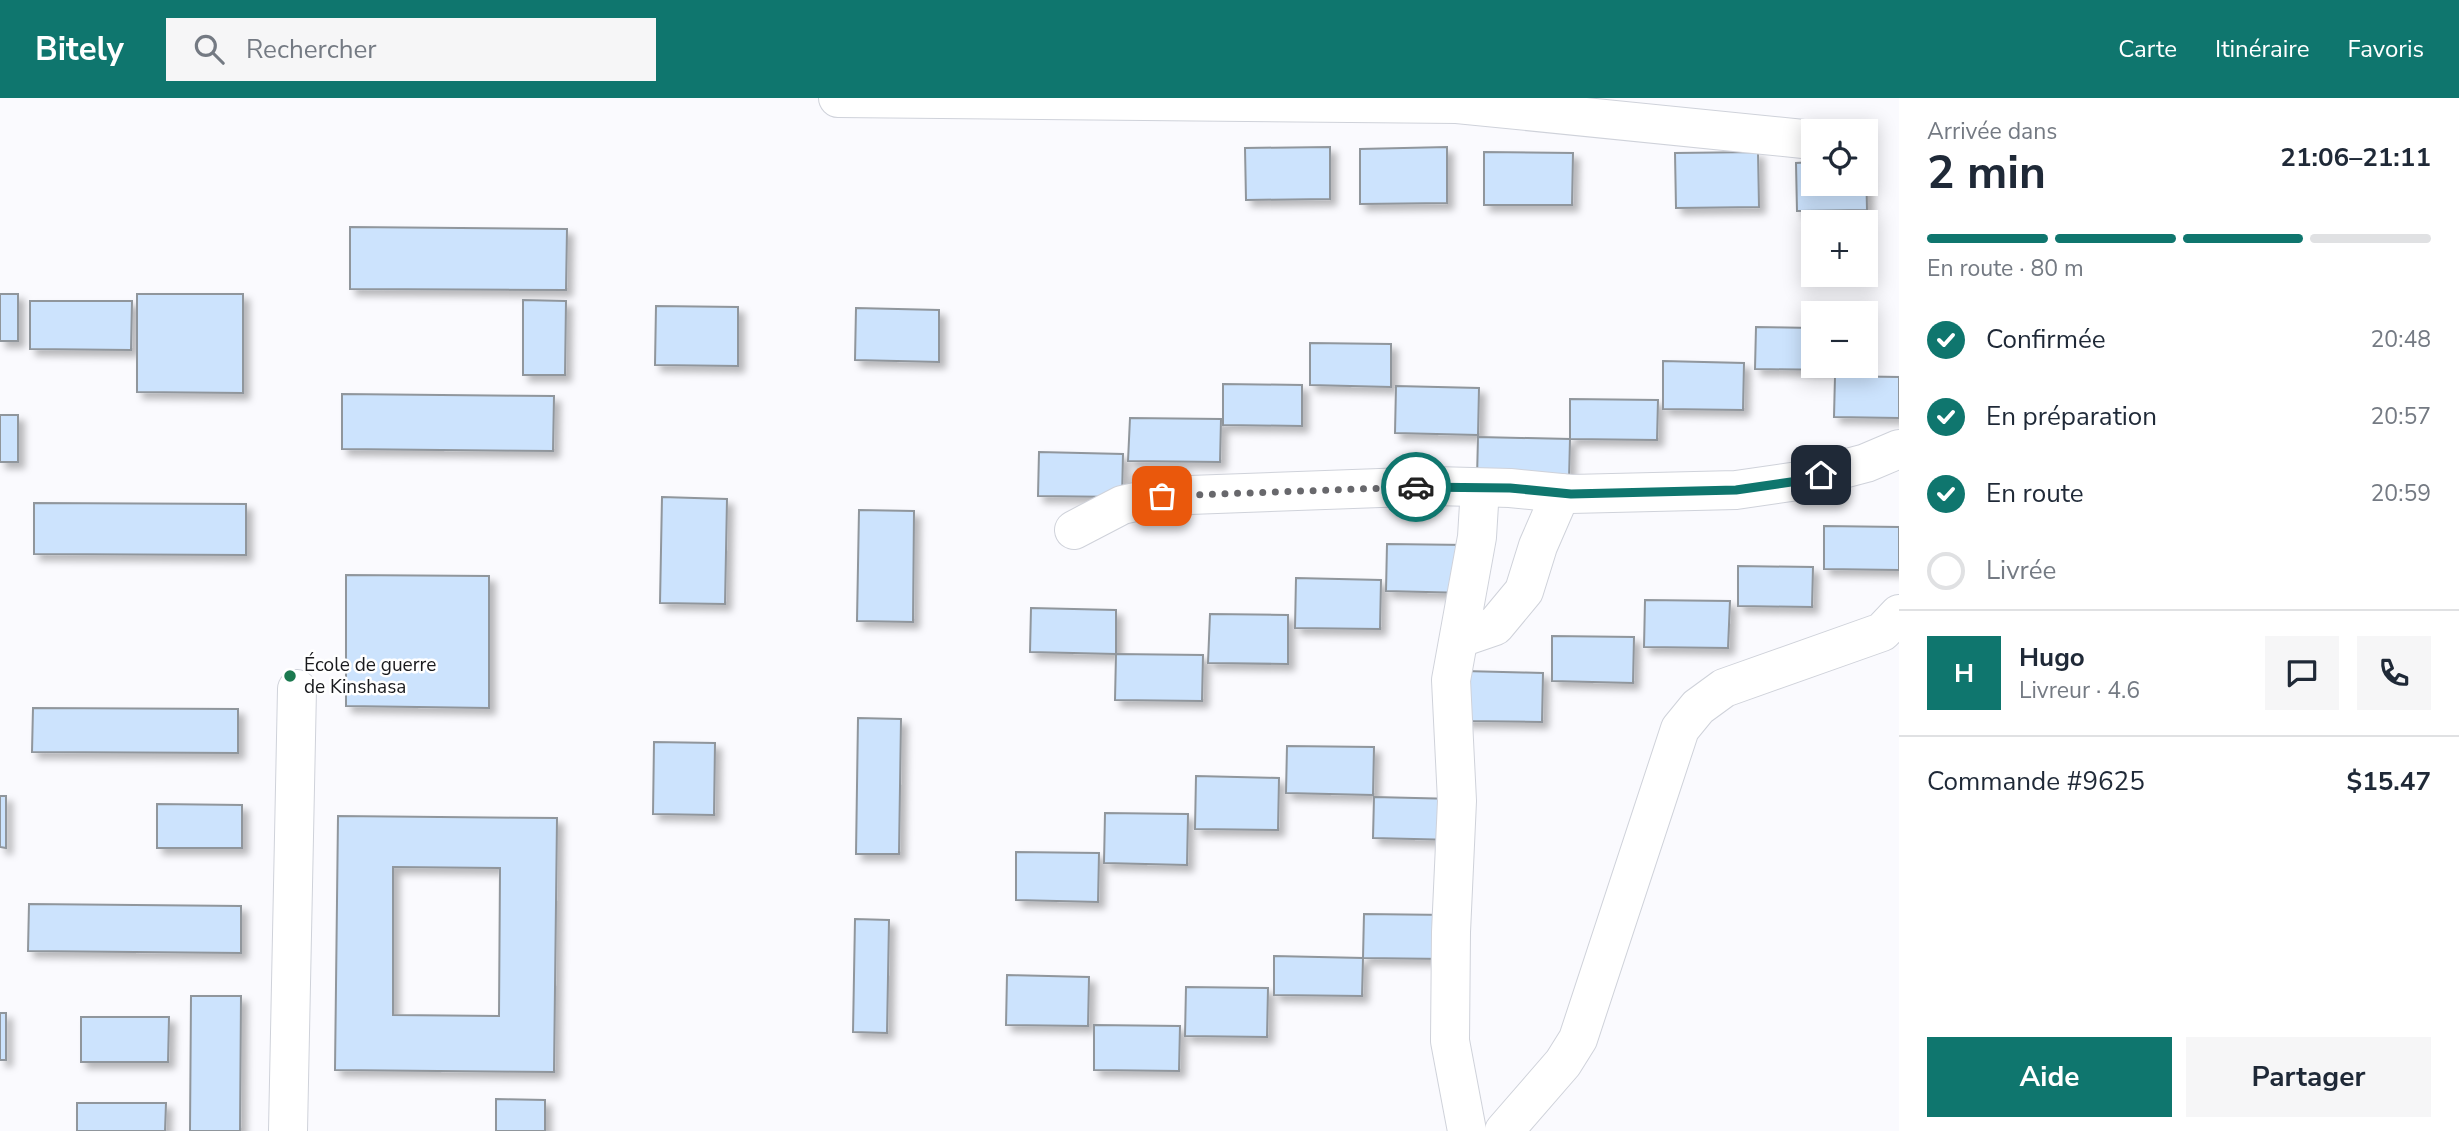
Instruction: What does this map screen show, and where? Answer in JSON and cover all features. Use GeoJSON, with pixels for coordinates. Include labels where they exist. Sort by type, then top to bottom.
{"type":"FeatureCollection","features":[{"type":"Feature","properties":{"kind":"street"},"geometry":{"type":"LineString","coordinates":[[838,98],[1457,104],[1801,138]]}},
{"type":"Feature","properties":{"kind":"street"},"geometry":{"type":"LineString","coordinates":[[1074,530],[1122,505],[1162,496],[1422,486],[1561,493],[1736,490],[1810,478],[1866,463],[1899,449]]}},
{"type":"Feature","properties":{"kind":"street"},"geometry":{"type":"LineString","coordinates":[[1467,1131],[1450,1041],[1451,932],[1457,801],[1451,680],[1477,537],[1480,488]]}},
{"type":"Feature","properties":{"kind":"street"},"geometry":{"type":"LineString","coordinates":[[1460,638],[1495,626],[1524,591],[1538,546],[1561,493]]}},
{"type":"Feature","properties":{"kind":"street"},"geometry":{"type":"LineString","coordinates":[[1504,1131],[1563,1063],[1578,1039],[1680,729],[1698,707],[1724,688],[1882,632],[1899,614]]}},
{"type":"Feature","properties":{"kind":"street"},"geometry":{"type":"LineString","coordinates":[[288,1131],[297,689]]}},
{"type":"Feature","properties":{"kind":"building"},"geometry":{"type":"Polygon","coordinates":[[[1330,147],[1330,199],[1246,200],[1245,148],[1330,147]]]}},
{"type":"Feature","properties":{"kind":"building"},"geometry":{"type":"Polygon","coordinates":[[[1447,147],[1447,203],[1360,204],[1360,149],[1447,147]]]}},
{"type":"Feature","properties":{"kind":"building"},"geometry":{"type":"Polygon","coordinates":[[[1484,152],[1573,153],[1572,205],[1484,205],[1484,152]]]}},
{"type":"Feature","properties":{"kind":"building"},"geometry":{"type":"Polygon","coordinates":[[[1758,152],[1759,207],[1676,208],[1675,153],[1758,152]]]}},
{"type":"Feature","properties":{"kind":"building"},"geometry":{"type":"Polygon","coordinates":[[[1796,163],[1801,163],[1801,196],[1867,196],[1867,210],[1797,211],[1796,163]]]}},
{"type":"Feature","properties":{"kind":"building"},"geometry":{"type":"Polygon","coordinates":[[[350,227],[567,229],[566,290],[350,289],[350,227]]]}},
{"type":"Feature","properties":{"kind":"building"},"geometry":{"type":"Polygon","coordinates":[[[0,294],[18,294],[18,341],[0,341],[0,294]]]}},
{"type":"Feature","properties":{"kind":"building"},"geometry":{"type":"Polygon","coordinates":[[[137,294],[243,294],[243,393],[137,392],[137,294]]]}},
{"type":"Feature","properties":{"kind":"building"},"geometry":{"type":"Polygon","coordinates":[[[523,300],[566,301],[565,375],[523,375],[523,300]]]}},
{"type":"Feature","properties":{"kind":"building"},"geometry":{"type":"Polygon","coordinates":[[[30,301],[132,301],[131,350],[30,349],[30,301]]]}},
{"type":"Feature","properties":{"kind":"building"},"geometry":{"type":"Polygon","coordinates":[[[656,306],[738,307],[738,366],[655,365],[656,306]]]}},
{"type":"Feature","properties":{"kind":"building"},"geometry":{"type":"Polygon","coordinates":[[[856,308],[939,310],[939,362],[855,360],[856,308]]]}},
{"type":"Feature","properties":{"kind":"building"},"geometry":{"type":"Polygon","coordinates":[[[1756,327],[1801,328],[1801,370],[1755,369],[1756,327]]]}},
{"type":"Feature","properties":{"kind":"building"},"geometry":{"type":"Polygon","coordinates":[[[1310,343],[1391,344],[1391,387],[1310,385],[1310,343]]]}},
{"type":"Feature","properties":{"kind":"building"},"geometry":{"type":"Polygon","coordinates":[[[1663,361],[1744,363],[1743,410],[1663,409],[1663,361]]]}},
{"type":"Feature","properties":{"kind":"building"},"geometry":{"type":"Polygon","coordinates":[[[1899,377],[1899,418],[1834,417],[1835,378],[1899,377]]]}},
{"type":"Feature","properties":{"kind":"building"},"geometry":{"type":"Polygon","coordinates":[[[1223,384],[1302,385],[1302,426],[1223,425],[1223,384]]]}},
{"type":"Feature","properties":{"kind":"building"},"geometry":{"type":"Polygon","coordinates":[[[1396,386],[1479,388],[1478,435],[1395,433],[1396,386]]]}},
{"type":"Feature","properties":{"kind":"building"},"geometry":{"type":"Polygon","coordinates":[[[342,394],[554,396],[553,451],[342,449],[342,394]]]}},
{"type":"Feature","properties":{"kind":"building"},"geometry":{"type":"Polygon","coordinates":[[[1570,399],[1658,400],[1657,440],[1570,439],[1570,399]]]}},
{"type":"Feature","properties":{"kind":"building"},"geometry":{"type":"Polygon","coordinates":[[[0,415],[18,415],[18,462],[0,462],[0,415]]]}},
{"type":"Feature","properties":{"kind":"building"},"geometry":{"type":"Polygon","coordinates":[[[1130,418],[1221,419],[1220,462],[1128,461],[1130,418]]]}},
{"type":"Feature","properties":{"kind":"building"},"geometry":{"type":"Polygon","coordinates":[[[1478,437],[1570,439],[1569,480],[1477,478],[1478,437]]]}},
{"type":"Feature","properties":{"kind":"building"},"geometry":{"type":"Polygon","coordinates":[[[1039,452],[1123,454],[1122,497],[1038,496],[1039,452]]]}},
{"type":"Feature","properties":{"kind":"building"},"geometry":{"type":"Polygon","coordinates":[[[662,497],[727,499],[725,604],[660,603],[662,497]]]}},
{"type":"Feature","properties":{"kind":"building"},"geometry":{"type":"Polygon","coordinates":[[[34,503],[246,504],[246,555],[34,554],[34,503]]]}},
{"type":"Feature","properties":{"kind":"building"},"geometry":{"type":"Polygon","coordinates":[[[859,510],[914,511],[913,622],[857,621],[859,510]]]}},
{"type":"Feature","properties":{"kind":"building"},"geometry":{"type":"Polygon","coordinates":[[[1824,526],[1899,527],[1899,570],[1824,569],[1824,526]]]}},
{"type":"Feature","properties":{"kind":"building"},"geometry":{"type":"Polygon","coordinates":[[[1387,544],[1467,545],[1467,593],[1386,591],[1387,544]]]}},
{"type":"Feature","properties":{"kind":"building"},"geometry":{"type":"Polygon","coordinates":[[[1738,566],[1813,567],[1812,607],[1738,606],[1738,566]]]}},
{"type":"Feature","properties":{"kind":"building"},"geometry":{"type":"Polygon","coordinates":[[[346,575],[489,576],[489,708],[346,706],[346,575]]]}},
{"type":"Feature","properties":{"kind":"building"},"geometry":{"type":"Polygon","coordinates":[[[1296,578],[1381,580],[1380,629],[1295,628],[1296,578]]]}},
{"type":"Feature","properties":{"kind":"building"},"geometry":{"type":"Polygon","coordinates":[[[1645,600],[1730,601],[1728,648],[1644,647],[1645,600]]]}},
{"type":"Feature","properties":{"kind":"building"},"geometry":{"type":"Polygon","coordinates":[[[1031,608],[1116,610],[1116,654],[1030,652],[1031,608]]]}},
{"type":"Feature","properties":{"kind":"building"},"geometry":{"type":"Polygon","coordinates":[[[1210,614],[1288,615],[1288,664],[1208,663],[1210,614]]]}},
{"type":"Feature","properties":{"kind":"building"},"geometry":{"type":"Polygon","coordinates":[[[1552,636],[1634,637],[1633,683],[1552,681],[1552,636]]]}},
{"type":"Feature","properties":{"kind":"building"},"geometry":{"type":"Polygon","coordinates":[[[1116,654],[1203,655],[1202,701],[1115,700],[1116,654]]]}},
{"type":"Feature","properties":{"kind":"building"},"geometry":{"type":"Polygon","coordinates":[[[1464,671],[1543,673],[1542,722],[1463,721],[1464,671]]]}},
{"type":"Feature","properties":{"kind":"building"},"geometry":{"type":"Polygon","coordinates":[[[33,708],[238,709],[238,753],[32,752],[33,708]]]}},
{"type":"Feature","properties":{"kind":"building"},"geometry":{"type":"Polygon","coordinates":[[[858,718],[901,719],[899,854],[856,854],[858,718]]]}},
{"type":"Feature","properties":{"kind":"building"},"geometry":{"type":"Polygon","coordinates":[[[654,742],[715,743],[714,815],[653,814],[654,742]]]}},
{"type":"Feature","properties":{"kind":"building"},"geometry":{"type":"Polygon","coordinates":[[[1287,746],[1374,747],[1373,795],[1286,793],[1287,746]]]}},
{"type":"Feature","properties":{"kind":"building"},"geometry":{"type":"Polygon","coordinates":[[[1196,776],[1279,778],[1278,830],[1195,829],[1196,776]]]}},
{"type":"Feature","properties":{"kind":"building"},"geometry":{"type":"Polygon","coordinates":[[[0,796],[6,796],[6,848],[0,847],[0,796]]]}},
{"type":"Feature","properties":{"kind":"building"},"geometry":{"type":"Polygon","coordinates":[[[1374,797],[1456,799],[1455,840],[1373,838],[1374,797]]]}},
{"type":"Feature","properties":{"kind":"building"},"geometry":{"type":"Polygon","coordinates":[[[157,804],[242,805],[242,848],[157,848],[157,804]]]}},
{"type":"Feature","properties":{"kind":"building"},"geometry":{"type":"Polygon","coordinates":[[[1105,813],[1188,814],[1187,865],[1104,863],[1105,813]]]}},
{"type":"Feature","properties":{"kind":"building"},"geometry":{"type":"Polygon","coordinates":[[[338,816],[557,818],[554,1072],[335,1070],[338,816]],[[393,867],[393,1015],[499,1016],[500,868],[393,867]]]}},
{"type":"Feature","properties":{"kind":"building"},"geometry":{"type":"Polygon","coordinates":[[[1016,852],[1099,853],[1098,902],[1016,900],[1016,852]]]}},
{"type":"Feature","properties":{"kind":"building"},"geometry":{"type":"Polygon","coordinates":[[[29,904],[241,906],[241,953],[28,951],[29,904]]]}},
{"type":"Feature","properties":{"kind":"building"},"geometry":{"type":"Polygon","coordinates":[[[1364,914],[1448,915],[1447,959],[1363,958],[1364,914]]]}},
{"type":"Feature","properties":{"kind":"building"},"geometry":{"type":"Polygon","coordinates":[[[855,919],[889,920],[887,1033],[853,1032],[855,919]]]}},
{"type":"Feature","properties":{"kind":"building"},"geometry":{"type":"Polygon","coordinates":[[[1274,956],[1363,958],[1362,996],[1274,995],[1274,956]]]}},
{"type":"Feature","properties":{"kind":"building"},"geometry":{"type":"Polygon","coordinates":[[[1007,975],[1089,977],[1088,1026],[1006,1025],[1007,975]]]}},
{"type":"Feature","properties":{"kind":"building"},"geometry":{"type":"Polygon","coordinates":[[[1186,987],[1268,988],[1267,1037],[1185,1036],[1186,987]]]}},
{"type":"Feature","properties":{"kind":"building"},"geometry":{"type":"Polygon","coordinates":[[[191,996],[241,996],[240,1131],[190,1131],[191,996]]]}},
{"type":"Feature","properties":{"kind":"building"},"geometry":{"type":"Polygon","coordinates":[[[0,1013],[6,1013],[6,1060],[0,1060],[0,1013]]]}},
{"type":"Feature","properties":{"kind":"building"},"geometry":{"type":"Polygon","coordinates":[[[81,1017],[169,1017],[168,1062],[81,1062],[81,1017]]]}},
{"type":"Feature","properties":{"kind":"building"},"geometry":{"type":"Polygon","coordinates":[[[1094,1025],[1180,1026],[1179,1071],[1094,1070],[1094,1025]]]}},
{"type":"Feature","properties":{"kind":"building"},"geometry":{"type":"Polygon","coordinates":[[[496,1099],[545,1100],[545,1131],[496,1131],[496,1099]]]}},
{"type":"Feature","properties":{"kind":"building"},"geometry":{"type":"Polygon","coordinates":[[[77,1103],[166,1103],[165,1131],[77,1131],[77,1103]]]}},
{"type":"Feature","properties":{"kind":"way so far"},"geometry":{"type":"LineString","coordinates":[[1162,496],[1416,487]]}},
{"type":"Feature","properties":{"kind":"place","name":"École de guerre de Kinshasa"},"geometry":{"type":"Point","coordinates":[290,676]}},
{"type":"Feature","properties":{"kind":"route"},"geometry":{"type":"LineString","coordinates":[[1416,487],[1510,488],[1571,494],[1736,490],[1821,475]]}}]}
